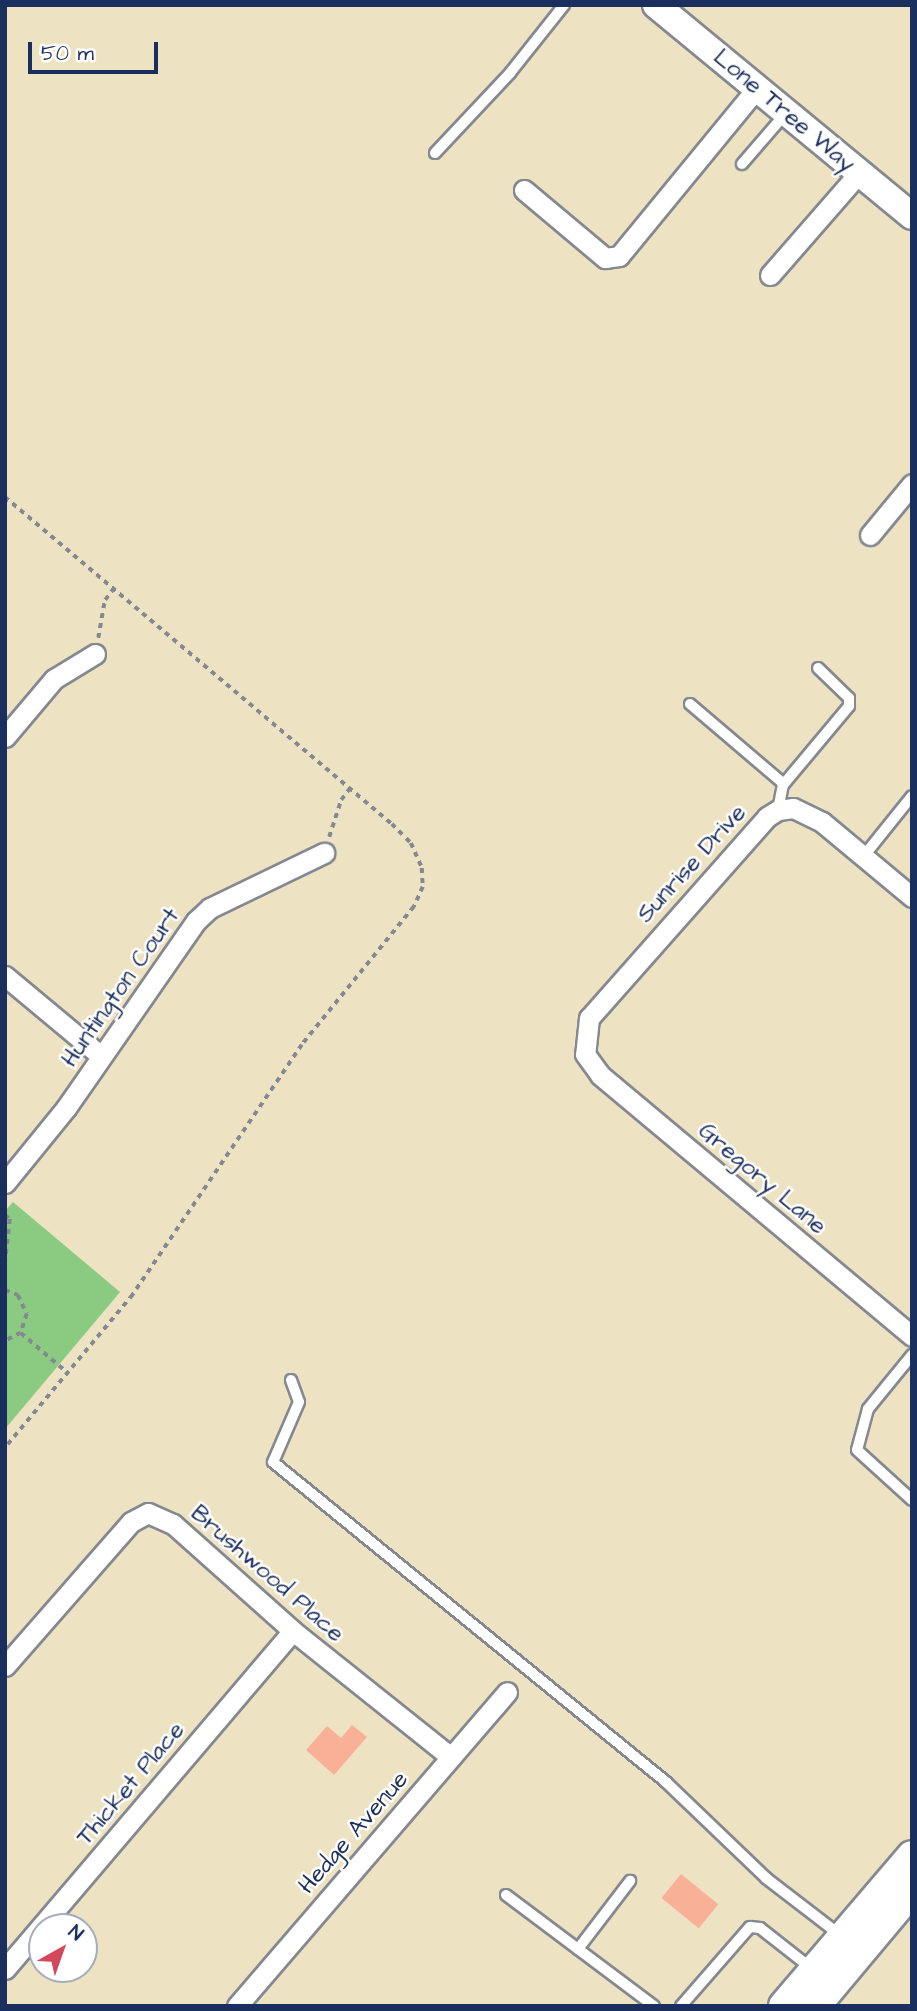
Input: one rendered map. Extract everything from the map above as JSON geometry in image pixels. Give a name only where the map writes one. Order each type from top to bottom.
[{"type":"main road","name":"Lone Tree Way","points":[[656,5],[912,216]]},
{"type":"main road","points":[[784,2006],[912,1856]]},
{"type":"main road","points":[[815,2006],[912,1890]]},
{"type":"street","points":[[524,190],[605,258],[619,256],[757,88]]},
{"type":"street","points":[[770,275],[859,173]]},
{"type":"street","points":[[870,535],[912,484]]},
{"type":"street","points":[[5,737],[54,679],[96,654]]},
{"type":"street","name":"Sunrise Drive","points":[[585,1055],[589,1018],[767,817],[778,810],[793,808],[822,822],[912,897]]},
{"type":"street","name":"Huntington Court","points":[[5,1183],[48,1132],[183,938],[210,908],[324,853]]},
{"type":"street","points":[[5,976],[102,1056]]},
{"type":"street","name":"Gregory Lane","points":[[585,1055],[600,1075],[912,1336]]},
{"type":"street","name":"Brushwood Place","points":[[5,1666],[131,1522],[148,1513],[173,1524],[293,1631],[451,1757]]},
{"type":"street","name":"Thicket Place","points":[[5,1969],[293,1631]]},
{"type":"street","name":"Hedge Avenue","points":[[237,2006],[507,1692]]},
{"type":"lane","points":[[435,153],[510,73],[564,5]]},
{"type":"lane","points":[[742,164],[787,113]]},
{"type":"lane","points":[[778,810],[783,784],[849,706],[849,698],[818,668]]},
{"type":"lane","points":[[690,704],[783,784]]},
{"type":"lane","points":[[863,857],[912,796]]},
{"type":"lane","points":[[912,1355],[868,1409],[857,1450],[912,1500]]},
{"type":"lane","points":[[291,1380],[299,1402],[273,1462],[666,1782],[766,1878],[843,1937]]},
{"type":"lane","points":[[578,1949],[630,1881]]},
{"type":"lane","points":[[506,1895],[654,2006]]},
{"type":"lane","points":[[681,2006],[750,1927],[760,1927],[814,1971]]},
{"type":"path","points":[[5,497],[350,788],[411,843],[422,868],[423,887],[414,907],[302,1045],[133,1295],[5,1448]]},
{"type":"path","points":[[96,654],[104,600],[114,588]]},
{"type":"path","points":[[324,853],[341,800],[350,788]]},
{"type":"path","points":[[5,1215],[10,1219],[5,1264]]},
{"type":"path","points":[[5,1290],[25,1303],[27,1314],[21,1333],[5,1341]]},
{"type":"path","points":[[21,1333],[69,1374]]},
{"type":"green space","points":[[13,1202],[120,1292],[5,1429],[5,1211]]},
{"type":"building","points":[[352,1725],[367,1737],[334,1775],[306,1750],[327,1726],[341,1738]]},
{"type":"building","points":[[681,1874],[718,1904],[699,1928],[661,1898]]}]
